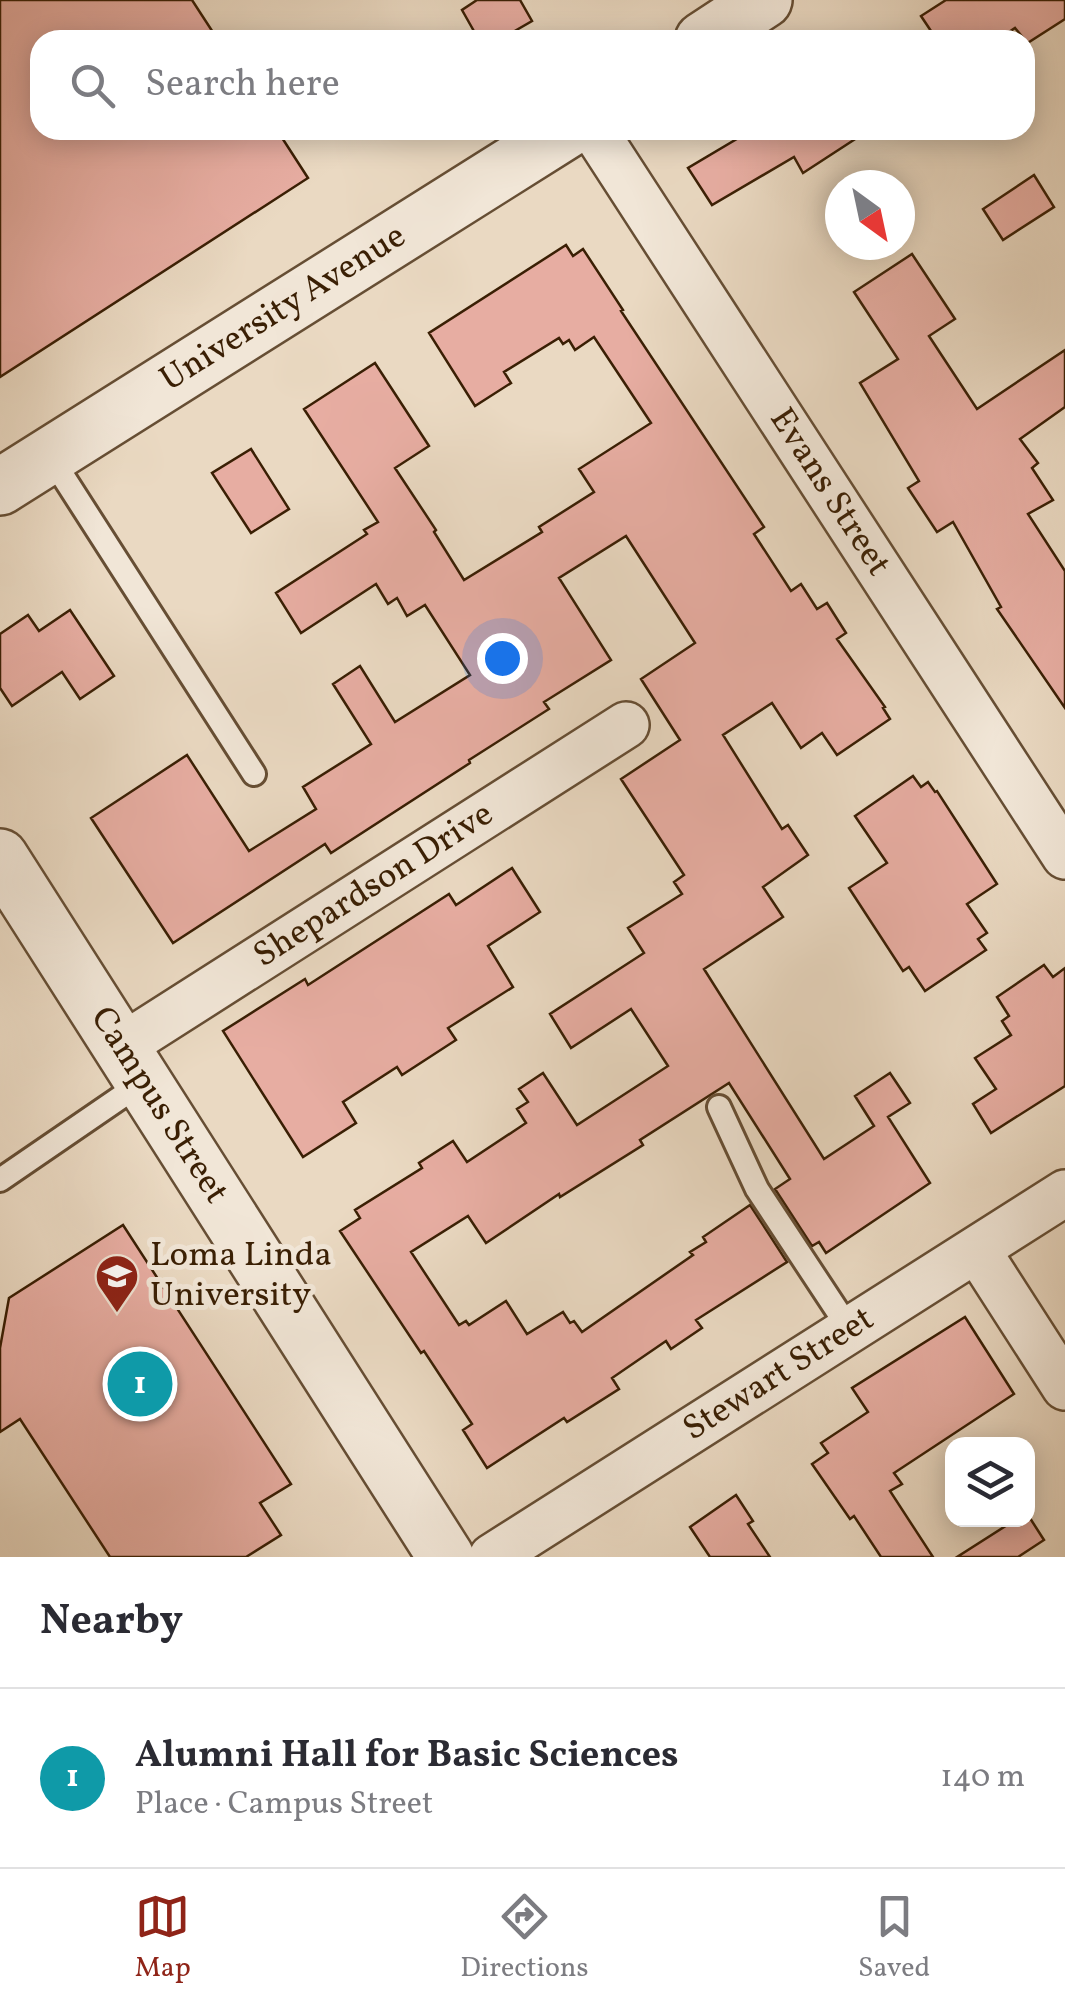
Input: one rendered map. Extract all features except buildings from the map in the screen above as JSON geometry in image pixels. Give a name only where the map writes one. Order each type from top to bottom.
[{"type":"street","points":[[718,30],[764,0]]},
{"type":"street","name":"University Avenue","points":[[0,487],[550,140]]},
{"type":"street","name":"Evans Street","points":[[600,140],[1065,856]]},
{"type":"street","name":"Shepardson Drive","points":[[132,1065],[626,726]]},
{"type":"street","name":"Campus Street","points":[[2,864],[446,1557]]},
{"type":"street","name":"Stewart Street","points":[[492,1557],[1065,1193]]},
{"type":"street","points":[[977,1250],[1065,1387]]},
{"type":"lane","points":[[50,456],[254,774]]},
{"type":"lane","points":[[0,1180],[132,1065]]},
{"type":"lane","points":[[719,1107],[757,1188],[850,1330]]},
{"type":"place","name":"Loma Linda University","points":[[117,1314]]},
{"type":"place","name":"Alumni Hall for Basic Sciences","points":[[140,1384]]}]
